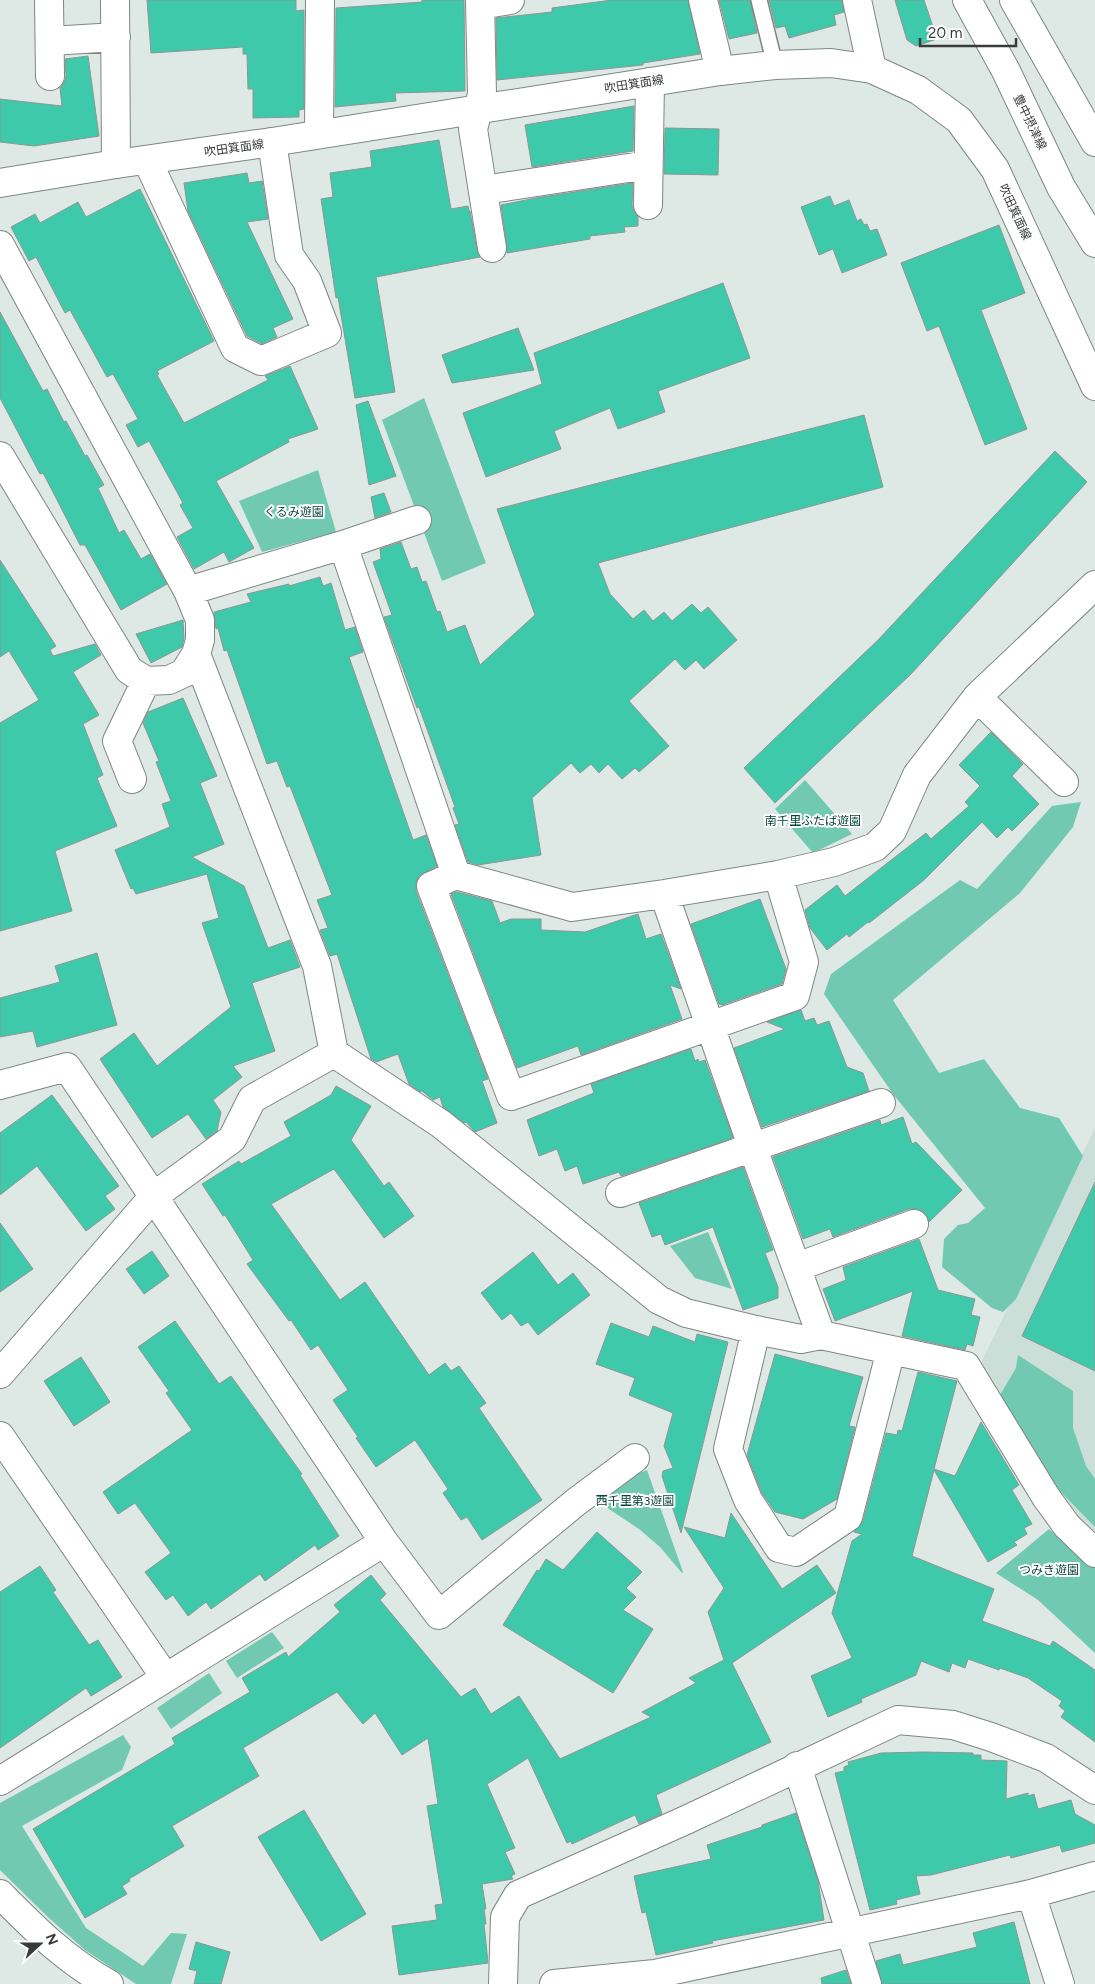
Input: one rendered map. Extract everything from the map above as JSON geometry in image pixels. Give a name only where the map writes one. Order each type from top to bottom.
[{"type":"street","points":[[49,0],[50,76]]},
{"type":"street","points":[[115,0],[116,164]]},
{"type":"street","points":[[319,134],[320,0]]},
{"type":"street","points":[[492,248],[473,129],[482,94],[480,2],[510,0]]},
{"type":"street","points":[[703,0],[720,71]]},
{"type":"street","points":[[857,0],[872,69]]},
{"type":"street","name":"豊中摂津線","points":[[967,0],[1006,71],[1062,187],[1095,242]]},
{"type":"street","points":[[1014,0],[1095,142]]},
{"type":"street","points":[[50,41],[116,37]]},
{"type":"street","name":"吹田箕面線","points":[[0,183],[720,71],[775,65],[831,63],[872,69],[918,90],[959,120],[995,169],[1095,386]]},
{"type":"street","points":[[648,205],[650,82]]},
{"type":"street","points":[[147,160],[235,348],[261,361],[327,333],[306,281],[289,255],[272,142]]},
{"type":"street","points":[[484,190],[648,165]]},
{"type":"street","points":[[0,245],[188,591],[200,620],[200,640],[196,654],[184,673],[169,680],[146,681],[129,670],[0,456]]},
{"type":"street","points":[[188,591],[343,545],[417,520]]},
{"type":"street","points":[[343,545],[456,875]]},
{"type":"street","points":[[778,875],[804,962],[795,996],[511,1096],[431,886],[456,875],[572,907],[778,875],[834,862],[875,847],[892,831],[918,775],[977,697],[1095,585]]},
{"type":"street","points":[[196,654],[317,966],[334,1053],[441,1124],[659,1300],[686,1313],[801,1340],[821,1335],[966,1366],[1046,1497],[1067,1526],[1095,1553]]},
{"type":"street","points":[[132,779],[117,741],[146,681]]},
{"type":"street","points":[[977,697],[1064,782]]},
{"type":"street","points":[[664,894],[712,1026],[752,1146],[821,1335]]},
{"type":"street","points":[[0,1374],[154,1196],[232,1139],[252,1099],[334,1053]]},
{"type":"street","points":[[0,1085],[67,1067],[384,1542],[439,1615],[576,1502],[635,1458]]},
{"type":"street","points":[[620,1192],[881,1103]]},
{"type":"street","points":[[797,1267],[914,1224]]},
{"type":"street","points":[[756,1330],[728,1449],[748,1500],[780,1548],[796,1552],[848,1517],[891,1350]]},
{"type":"street","points":[[0,1436],[165,1677]]},
{"type":"street","points":[[0,1781],[384,1542]]},
{"type":"street","points":[[504,1984],[505,1917],[518,1895],[686,1820],[898,1720],[954,1725],[991,1737],[1046,1758],[1095,1790]]},
{"type":"street","points":[[797,1766],[866,1984]]},
{"type":"street","points":[[554,1984],[656,1979],[850,1933],[1031,1894],[1095,1876]]},
{"type":"street","points":[[0,1894],[40,1934],[82,1969],[109,1984]]},
{"type":"street","points":[[1031,1894],[1060,1984]]},
{"type":"lane","points":[[760,0],[775,65]]},
{"type":"shaded area","points":[[1095,1128],[1095,1539],[1056,1496],[981,1363]]},
{"type":"green space","points":[[424,398],[486,563],[442,581],[382,420]]},
{"type":"green space","name":"くるみ遊園","points":[[318,470],[336,532],[262,552],[239,501]]},
{"type":"green space","name":"南千里ふたば遊園","points":[[805,780],[852,834],[813,853],[775,809]]},
{"type":"green space","points":[[1081,802],[1073,827],[1020,893],[893,1000],[939,1073],[984,1059],[1020,1108],[1059,1118],[1083,1156],[1016,1299],[1003,1312],[992,1308],[942,1267],[944,1239],[958,1225],[968,1223],[985,1208],[893,1094],[824,994],[831,974],[960,880],[977,889],[1052,806]]},
{"type":"green space","points":[[708,1232],[732,1289],[695,1278],[670,1246]]},
{"type":"green space","points":[[1018,1355],[1073,1391],[1073,1428],[1086,1466],[1095,1479],[1095,1527],[1057,1488],[1000,1395],[1016,1368]]},
{"type":"green space","name":"西千里第3遊園","points":[[647,1470],[682,1573],[660,1547],[639,1529],[597,1501],[634,1475]]},
{"type":"green space","name":"つみき遊園","points":[[1049,1529],[1095,1567],[1095,1653],[1038,1600],[996,1573]]},
{"type":"green space","points":[[272,1632],[284,1648],[237,1678],[226,1661]]},
{"type":"green space","points":[[209,1673],[222,1693],[171,1729],[157,1708]]},
{"type":"green space","points":[[123,1735],[131,1747],[122,1770],[22,1826],[86,1928],[143,1966],[171,1933],[187,1934],[171,1984],[136,1984],[85,1950],[0,1870],[0,1803]]},
{"type":"building","points":[[147,0],[296,0],[296,11],[304,10],[304,109],[299,110],[299,117],[253,118],[253,89],[248,89],[247,54],[243,54],[243,47],[151,53]]},
{"type":"building","points":[[422,0],[464,0],[465,91],[395,93],[396,101],[335,107],[336,8],[422,2]]},
{"type":"building","points":[[612,0],[688,0],[700,54],[643,63],[643,65],[497,80],[496,18],[552,12],[552,8]]},
{"type":"building","points":[[719,0],[750,0],[757,33],[729,39]]},
{"type":"building","points":[[769,0],[842,0],[844,12],[834,15],[836,25],[789,38],[785,26],[776,28]]},
{"type":"building","points":[[895,0],[924,0],[937,39],[916,46],[907,40]]},
{"type":"building","points":[[88,56],[99,136],[34,146],[0,142],[0,99],[62,106],[60,88],[66,76],[65,59]]},
{"type":"building","points":[[634,106],[633,151],[532,167],[525,125]]},
{"type":"building","points":[[665,128],[719,129],[718,175],[664,174]]},
{"type":"building","points":[[439,140],[451,209],[468,206],[480,257],[376,277],[395,392],[355,398],[338,297],[336,298],[321,199],[333,197],[330,173],[372,167],[370,151]]},
{"type":"building","points":[[247,173],[249,183],[262,181],[268,219],[247,222],[293,319],[273,328],[277,337],[262,344],[247,336],[188,211],[184,183]]},
{"type":"building","points":[[633,183],[632,205],[634,212],[638,216],[638,226],[624,227],[625,232],[590,236],[590,239],[507,253],[501,205]]},
{"type":"building","points":[[140,189],[214,341],[157,371],[159,374],[157,375],[184,423],[268,380],[265,376],[290,366],[318,429],[288,439],[289,442],[216,481],[254,548],[229,562],[224,552],[194,569],[177,537],[193,528],[180,505],[183,503],[149,441],[138,447],[126,425],[138,419],[113,374],[107,377],[70,310],[65,313],[36,257],[29,261],[11,227],[35,214],[40,223],[78,202],[86,217]]},
{"type":"building","points":[[830,196],[834,206],[849,200],[857,221],[861,219],[864,225],[867,224],[870,231],[877,229],[887,255],[842,273],[833,249],[819,255],[801,207]]},
{"type":"building","points":[[999,225],[1025,293],[981,310],[1027,429],[985,445],[939,326],[927,331],[901,263]]},
{"type":"building","points":[[723,283],[750,358],[658,391],[665,412],[618,429],[610,408],[554,431],[561,449],[486,477],[463,413],[542,384],[534,353]]},
{"type":"building","points":[[0,312],[43,391],[47,389],[64,422],[66,421],[85,456],[87,455],[104,485],[98,488],[119,533],[124,530],[141,559],[150,554],[167,584],[121,610],[85,545],[80,545],[43,473],[40,474],[0,398]]},
{"type":"building","points":[[518,328],[534,370],[452,383],[442,355]]},
{"type":"building","points":[[368,401],[396,476],[369,485],[356,405]]},
{"type":"building","points":[[864,415],[883,487],[598,563],[610,594],[633,619],[644,610],[653,621],[664,612],[672,621],[692,604],[701,613],[708,607],[737,640],[704,669],[696,660],[685,670],[675,659],[629,701],[669,746],[639,772],[635,768],[622,779],[608,764],[599,773],[591,764],[580,773],[571,763],[532,798],[541,855],[478,865],[468,862],[455,825],[459,824],[453,808],[455,807],[384,617],[392,615],[373,562],[381,559],[380,549],[401,542],[411,569],[417,567],[422,582],[426,581],[437,612],[440,611],[447,632],[465,625],[480,665],[535,615],[497,509]]},
{"type":"building","points":[[1055,451],[1087,482],[911,674],[775,803],[744,768],[878,640]]},
{"type":"building","points":[[384,493],[391,512],[375,518],[371,497]]},
{"type":"building","points":[[0,560],[56,646],[50,650],[53,656],[95,644],[101,655],[73,672],[99,715],[83,724],[103,775],[97,778],[117,826],[55,851],[72,911],[0,931],[0,723],[39,700],[9,651],[0,657]]},
{"type":"building","points":[[320,577],[323,586],[331,583],[345,630],[355,627],[363,652],[349,657],[413,840],[426,835],[437,866],[419,876],[416,883],[416,891],[488,1079],[482,1081],[497,1123],[475,1132],[466,1122],[464,1123],[443,1107],[440,1097],[433,1100],[409,1084],[398,1054],[376,1062],[371,1059],[337,954],[330,956],[320,930],[328,928],[317,900],[332,895],[290,786],[287,787],[277,761],[267,764],[227,650],[224,651],[218,628],[216,629],[214,612],[251,602],[247,594],[289,584],[289,586]]},
{"type":"building","points":[[183,620],[184,638],[182,647],[151,663],[136,634]]},
{"type":"building","points":[[183,698],[217,776],[200,783],[224,844],[192,857],[244,886],[268,948],[290,940],[300,967],[252,983],[275,1051],[233,1066],[242,1077],[213,1100],[221,1112],[217,1131],[206,1139],[188,1114],[152,1138],[100,1059],[134,1033],[157,1066],[231,1007],[202,923],[219,918],[207,874],[136,894],[133,888],[131,889],[115,850],[170,827],[162,804],[171,801],[156,762],[159,761],[143,723],[148,712]]},
{"type":"building","points":[[991,732],[1023,764],[1012,776],[1039,804],[1012,831],[1008,827],[997,838],[982,822],[924,880],[869,923],[849,937],[847,934],[827,950],[810,928],[805,910],[837,885],[845,896],[926,833],[931,839],[969,806],[965,802],[980,786],[959,765]]},
{"type":"building","points":[[457,892],[492,901],[500,923],[511,919],[541,919],[541,930],[585,932],[638,914],[646,939],[661,934],[681,989],[670,985],[682,1019],[581,1055],[578,1046],[517,1068],[451,894]]},
{"type":"building","points":[[760,899],[786,969],[782,984],[722,1005],[719,1004],[691,924]]},
{"type":"building","points":[[97,953],[117,1025],[37,1047],[33,1031],[0,1037],[0,998],[60,982],[55,966]]},
{"type":"building","points":[[801,1010],[805,1021],[814,1018],[817,1025],[829,1021],[847,1067],[863,1073],[869,1091],[762,1127],[734,1048],[785,1029],[767,1022]]},
{"type":"building","points":[[691,1049],[695,1061],[698,1059],[699,1062],[705,1060],[733,1138],[621,1176],[619,1172],[583,1184],[577,1166],[565,1171],[557,1149],[539,1156],[527,1120],[594,1093],[591,1084]]},
{"type":"building","points":[[336,1086],[371,1106],[351,1140],[384,1186],[389,1182],[414,1216],[384,1238],[334,1169],[271,1204],[340,1300],[365,1282],[429,1375],[445,1363],[451,1371],[459,1366],[486,1403],[479,1408],[542,1500],[482,1540],[467,1517],[461,1520],[443,1493],[448,1489],[415,1440],[376,1467],[333,1400],[348,1390],[318,1345],[311,1350],[291,1320],[289,1321],[247,1264],[253,1260],[225,1215],[223,1216],[202,1184],[239,1161],[241,1164],[291,1136],[284,1122],[331,1095]]},
{"type":"building","points":[[52,1095],[119,1186],[105,1196],[115,1209],[86,1231],[37,1166],[0,1195],[0,1133]]},
{"type":"building","points":[[903,1117],[912,1144],[916,1142],[962,1190],[929,1222],[924,1212],[917,1209],[909,1209],[833,1237],[830,1229],[803,1239],[773,1157],[880,1120],[881,1125]]},
{"type":"building","points":[[743,1167],[773,1250],[765,1253],[778,1287],[778,1298],[743,1310],[713,1227],[665,1245],[661,1234],[652,1237],[639,1203]]},
{"type":"building","points":[[1095,1182],[1095,1371],[1022,1336]]},
{"type":"building","points":[[0,1223],[33,1269],[0,1292]]},
{"type":"building","points":[[919,1239],[938,1290],[975,1299],[971,1315],[980,1317],[973,1346],[967,1344],[965,1350],[902,1336],[913,1291],[835,1321],[823,1289],[846,1280],[843,1267]]},
{"type":"building","points":[[152,1251],[169,1276],[144,1294],[126,1269]]},
{"type":"building","points":[[533,1252],[558,1285],[573,1273],[590,1295],[538,1335],[528,1322],[521,1326],[511,1313],[502,1320],[481,1293]]},
{"type":"building","points":[[175,1321],[219,1384],[231,1376],[302,1474],[300,1475],[339,1536],[318,1550],[315,1545],[265,1581],[260,1574],[211,1609],[206,1602],[188,1616],[173,1595],[166,1600],[145,1572],[171,1553],[135,1503],[118,1514],[103,1492],[192,1430],[166,1393],[169,1391],[138,1347]]},
{"type":"building","points":[[611,1323],[649,1337],[653,1326],[695,1342],[697,1334],[728,1342],[681,1533],[662,1476],[663,1471],[673,1468],[664,1446],[673,1413],[629,1395],[635,1378],[596,1364]]},
{"type":"building","points":[[775,1354],[863,1377],[849,1426],[855,1427],[837,1499],[803,1519],[775,1512],[762,1493],[747,1455]]},
{"type":"building","points":[[81,1357],[110,1402],[74,1426],[44,1381]]},
{"type":"building","points":[[918,1372],[957,1381],[934,1469],[955,1476],[981,1422],[1019,1485],[1012,1490],[1032,1524],[1024,1528],[1027,1534],[1014,1542],[1017,1545],[988,1562],[934,1470],[912,1556],[994,1589],[982,1621],[1050,1646],[1053,1641],[1095,1670],[1095,1742],[1061,1717],[1065,1711],[1059,1706],[1062,1701],[1028,1678],[968,1659],[965,1668],[952,1663],[949,1672],[921,1661],[916,1675],[861,1699],[862,1702],[828,1717],[811,1676],[852,1658],[832,1613],[852,1541],[862,1534],[854,1532],[863,1521],[886,1433],[897,1435],[898,1430],[902,1431]]},
{"type":"building","points":[[731,1513],[782,1589],[817,1565],[836,1593],[732,1663],[771,1742],[656,1795],[662,1814],[639,1824],[635,1815],[572,1844],[571,1841],[567,1843],[528,1758],[487,1784],[515,1848],[505,1852],[515,1874],[511,1876],[513,1879],[482,1884],[486,1909],[484,1909],[486,1924],[484,1924],[488,1963],[399,1975],[392,1926],[437,1920],[435,1905],[443,1904],[427,1806],[438,1804],[428,1738],[402,1755],[375,1713],[363,1724],[337,1692],[243,1748],[259,1776],[172,1826],[184,1846],[129,1879],[130,1881],[122,1886],[127,1894],[85,1918],[33,1829],[175,1744],[172,1738],[250,1692],[242,1678],[286,1652],[288,1657],[340,1612],[334,1605],[371,1575],[386,1594],[380,1600],[461,1697],[475,1688],[491,1714],[519,1696],[560,1759],[651,1717],[642,1712],[696,1683],[689,1678],[724,1660],[708,1612],[724,1588],[684,1527],[725,1538]]},
{"type":"building","points":[[597,1532],[642,1572],[626,1588],[636,1597],[623,1610],[653,1629],[613,1693],[503,1625],[537,1570],[539,1571],[546,1559],[563,1570]]},
{"type":"building","points":[[40,1566],[56,1590],[53,1592],[89,1645],[98,1640],[122,1677],[91,1696],[86,1688],[0,1748],[0,1592]]},
{"type":"building","points":[[881,1753],[973,1753],[973,1755],[981,1755],[981,1760],[1007,1761],[1006,1799],[1028,1793],[1028,1796],[1034,1794],[1038,1809],[1071,1800],[1075,1814],[1095,1825],[1095,1843],[1062,1852],[1060,1845],[1011,1858],[1010,1855],[931,1875],[916,1876],[920,1894],[896,1900],[897,1904],[870,1910],[835,1773],[844,1771],[844,1767],[849,1765],[848,1762]]},
{"type":"building","points":[[304,1810],[366,1914],[321,1941],[258,1837]]},
{"type":"building","points":[[796,1813],[818,1881],[824,1920],[712,1941],[713,1943],[656,1955],[646,1912],[642,1913],[634,1876],[711,1859],[707,1845],[762,1827],[762,1825]]},
{"type":"building","points":[[1014,1922],[1030,1984],[882,1984],[876,1961],[900,1954],[903,1965],[977,1947],[973,1933]]},
{"type":"building","points":[[196,1942],[230,1952],[221,1984],[194,1984],[197,1971],[189,1969]]},
{"type":"building","points":[[846,1970],[851,1984],[822,1984],[821,1978]]}]
